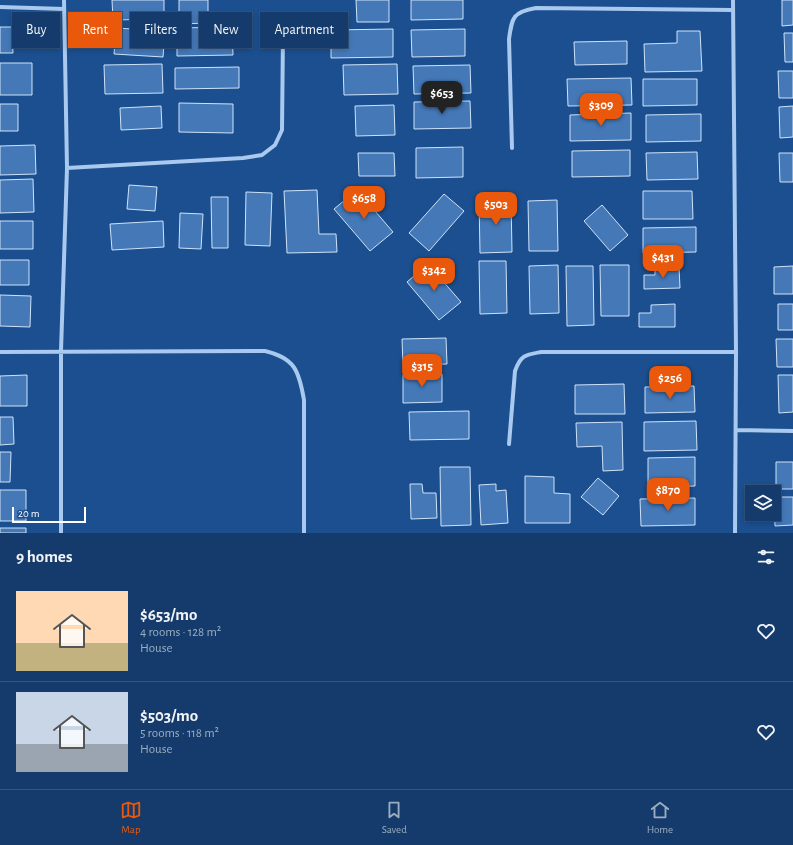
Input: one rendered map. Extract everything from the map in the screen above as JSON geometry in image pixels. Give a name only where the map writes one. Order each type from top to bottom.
[{"type":"street","points":[[61,533],[61,351],[67,168],[64,0]]},
{"type":"street","points":[[733,0],[736,352],[735,533]]},
{"type":"street","points":[[0,7],[64,8]]},
{"type":"street","points":[[512,148],[510,39],[511,28],[515,16],[523,10],[536,8],[733,10]]},
{"type":"street","points":[[67,168],[243,158],[262,155],[275,145],[282,130],[283,48]]},
{"type":"street","points":[[0,352],[265,351],[286,359],[297,370],[304,400],[304,533]]},
{"type":"street","points":[[509,444],[515,371],[519,360],[529,354],[541,352],[736,352]]},
{"type":"street","points":[[736,430],[793,431]]},
{"type":"building","points":[[112,0],[164,0],[164,12],[130,12],[130,20],[122,20],[122,12],[113,12]]},
{"type":"building","points":[[179,0],[208,0],[208,12],[199,12],[199,23],[191,24],[191,12],[179,12]]},
{"type":"building","points":[[356,0],[389,0],[389,22],[357,22]]},
{"type":"building","points":[[411,0],[463,0],[463,19],[411,20]]},
{"type":"building","points":[[782,0],[793,0],[793,25],[782,26]]},
{"type":"building","points":[[0,27],[12,27],[13,53],[0,53]]},
{"type":"building","points":[[122,28],[130,29],[130,48],[164,48],[163,57],[114,54],[114,48],[122,48]]},
{"type":"building","points":[[191,28],[199,28],[199,48],[233,48],[233,55],[177,56],[177,48],[191,48]]},
{"type":"building","points":[[393,29],[393,57],[331,58],[331,48],[348,48],[348,30]]},
{"type":"building","points":[[465,29],[465,56],[412,57],[411,30]]},
{"type":"building","points":[[677,31],[700,31],[702,71],[645,72],[644,44],[677,43]]},
{"type":"building","points":[[784,33],[793,33],[793,62],[785,62]]},
{"type":"building","points":[[627,41],[627,64],[575,65],[574,42]]},
{"type":"building","points":[[0,63],[32,63],[32,95],[0,95]]},
{"type":"building","points":[[162,64],[163,93],[105,94],[104,65]]},
{"type":"building","points":[[397,64],[398,94],[344,95],[343,65]]},
{"type":"building","points":[[470,65],[471,93],[414,94],[413,66]]},
{"type":"building","points":[[239,67],[239,88],[175,89],[175,68]]},
{"type":"building","points":[[778,71],[793,71],[793,98],[779,98]]},
{"type":"building","points":[[631,78],[632,105],[568,106],[567,79]]},
{"type":"building","points":[[643,79],[697,79],[697,105],[643,106]]},
{"type":"building","points":[[470,101],[471,128],[414,129],[414,102]]},
{"type":"building","points":[[179,103],[233,104],[233,133],[179,132]]},
{"type":"building","points":[[0,104],[18,104],[18,131],[0,131]]},
{"type":"building","points":[[394,105],[395,135],[356,136],[355,106]]},
{"type":"building","points":[[161,106],[162,128],[121,130],[120,108]]},
{"type":"building","points":[[793,106],[793,137],[780,138],[779,107]]},
{"type":"building","points":[[631,113],[631,140],[570,141],[570,115]]},
{"type":"building","points":[[701,114],[701,141],[646,142],[646,115]]},
{"type":"building","points":[[35,145],[36,174],[0,175],[0,146]]},
{"type":"building","points":[[463,147],[463,177],[416,178],[416,148]]},
{"type":"building","points":[[630,150],[630,176],[572,177],[572,151]]},
{"type":"building","points":[[697,152],[698,179],[647,180],[646,153]]},
{"type":"building","points":[[358,153],[394,153],[395,176],[359,176]]},
{"type":"building","points":[[779,153],[793,153],[793,182],[780,182]]},
{"type":"building","points":[[33,179],[34,212],[0,213],[0,180]]},
{"type":"building","points":[[129,185],[157,187],[155,211],[127,209]]},
{"type":"building","points":[[317,190],[319,234],[336,234],[337,252],[287,253],[284,191]]},
{"type":"building","points":[[357,190],[393,232],[370,251],[334,209]]},
{"type":"building","points":[[643,191],[692,191],[693,219],[643,219]]},
{"type":"building","points":[[246,192],[272,193],[270,246],[245,245]]},
{"type":"building","points":[[444,194],[464,211],[429,251],[409,233]]},
{"type":"building","points":[[211,197],[228,197],[228,248],[212,248]]},
{"type":"building","points":[[511,199],[512,252],[480,253],[479,200]]},
{"type":"building","points":[[557,200],[558,251],[529,251],[528,201]]},
{"type":"building","points":[[602,205],[628,235],[610,251],[584,221]]},
{"type":"building","points":[[180,213],[203,214],[201,249],[179,248]]},
{"type":"building","points":[[0,221],[33,221],[33,249],[0,249]]},
{"type":"building","points":[[163,221],[164,247],[112,250],[110,224]]},
{"type":"building","points":[[696,227],[696,252],[643,253],[643,228]]},
{"type":"building","points":[[0,260],[29,260],[29,285],[0,285]]},
{"type":"building","points":[[479,261],[506,261],[507,313],[480,314]]},
{"type":"building","points":[[428,264],[461,302],[439,320],[407,282]]},
{"type":"building","points":[[558,265],[559,313],[530,314],[529,266]]},
{"type":"building","points":[[600,265],[629,265],[629,316],[601,316]]},
{"type":"building","points":[[566,266],[593,266],[594,325],[567,326]]},
{"type":"building","points":[[793,266],[793,294],[774,294],[774,267]]},
{"type":"building","points":[[655,267],[679,267],[680,288],[644,289],[644,275],[655,275]]},
{"type":"building","points":[[0,295],[31,296],[30,327],[0,326]]},
{"type":"building","points":[[675,304],[675,327],[639,327],[639,313],[651,313],[651,305]]},
{"type":"building","points":[[778,304],[793,304],[793,330],[778,330]]},
{"type":"building","points":[[446,338],[447,364],[403,365],[402,339]]},
{"type":"building","points":[[776,339],[793,339],[793,367],[777,367]]},
{"type":"building","points":[[442,374],[442,402],[403,403],[403,375]]},
{"type":"building","points":[[27,375],[27,406],[0,406],[0,376]]},
{"type":"building","points":[[778,375],[793,375],[793,412],[779,413]]},
{"type":"building","points":[[624,384],[625,414],[575,414],[575,385]]},
{"type":"building","points":[[694,386],[695,412],[645,413],[645,387]]},
{"type":"building","points":[[469,411],[469,439],[410,440],[409,412]]},
{"type":"building","points":[[0,417],[13,417],[14,444],[0,445]]},
{"type":"building","points":[[696,421],[697,450],[644,451],[644,422]]},
{"type":"building","points":[[622,422],[623,470],[603,471],[602,446],[577,447],[576,423]]},
{"type":"building","points":[[0,452],[11,452],[10,482],[0,482]]},
{"type":"building","points":[[695,457],[695,486],[648,487],[648,458]]},
{"type":"building","points":[[776,462],[793,462],[793,489],[781,489],[781,485],[776,485]]},
{"type":"building","points":[[440,467],[470,467],[471,525],[441,526]]},
{"type":"building","points":[[525,476],[554,477],[554,493],[570,494],[570,523],[525,523]]},
{"type":"building","points":[[598,478],[619,496],[603,515],[581,497]]},
{"type":"building","points":[[410,484],[422,484],[423,493],[436,493],[437,518],[411,519]]},
{"type":"building","points":[[496,484],[496,491],[506,490],[508,523],[481,525],[479,485]]},
{"type":"building","points":[[0,490],[26,490],[26,521],[0,521]]},
{"type":"building","points":[[781,497],[793,497],[793,525],[775,526],[775,521],[781,521]]},
{"type":"building","points":[[695,498],[695,525],[641,526],[640,499]]},
{"type":"building","points":[[0,528],[26,528],[26,533],[0,533]]}]
